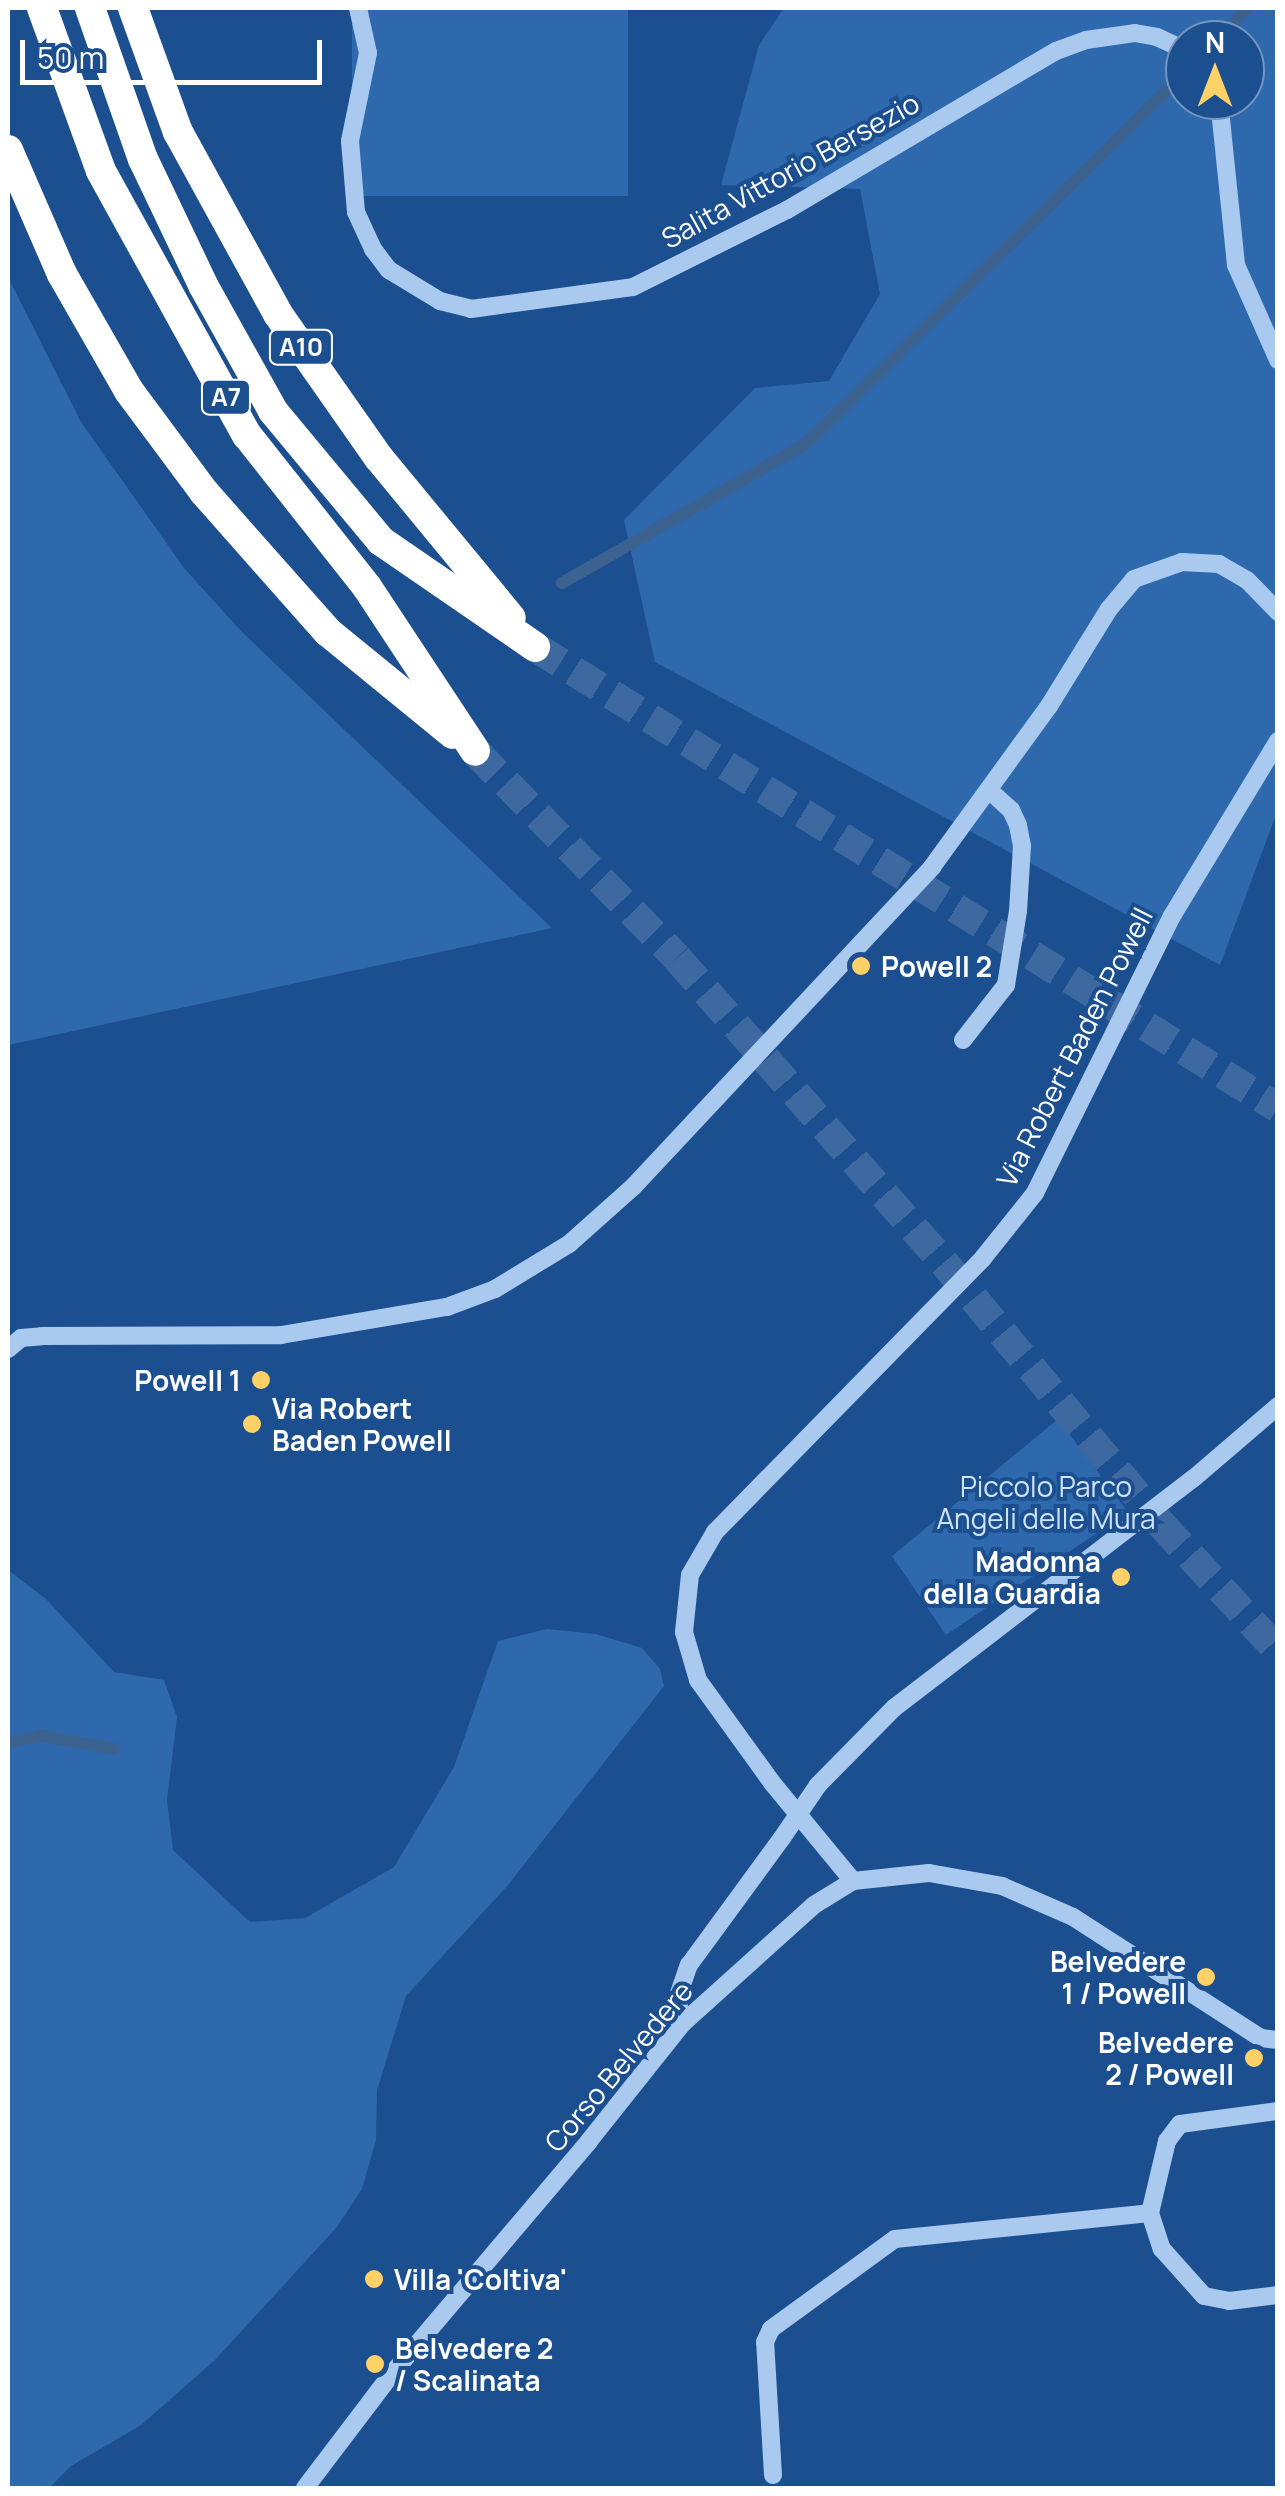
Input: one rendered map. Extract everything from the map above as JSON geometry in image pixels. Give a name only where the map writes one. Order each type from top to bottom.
[{"type":"highway","name":"A7","points":[[8,150],[62,274],[128,391],[204,492],[328,632],[474,752],[367,587],[247,435],[101,171],[42,8]]},
{"type":"highway","name":"A7","points":[[90,8],[150,174],[202,285],[273,411],[381,541],[534,648]]},
{"type":"highway","name":"A10","points":[[133,8],[178,132],[278,314],[379,458],[534,648]]},
{"type":"street","name":"Salita Vittorio Bersezio","points":[[358,8],[368,53],[350,141],[356,212],[373,249],[390,270],[440,301],[471,310],[633,287],[787,210],[1071,46],[1108,34],[1135,33],[1165,40]]},
{"type":"street","points":[[1221,120],[1236,264],[1278,360]]},
{"type":"street","points":[[8,1349],[21,1338],[42,1336],[281,1335],[447,1307],[495,1289],[569,1244],[633,1187],[919,881],[989,790],[1109,608],[1134,579],[1182,562],[1218,564],[1247,580],[1278,612]]},
{"type":"street","name":"Via Robert Baden Powell","points":[[853,1881],[772,1784],[698,1680],[684,1632],[690,1575],[715,1532],[982,1258],[1035,1193],[1172,916],[1278,741]]},
{"type":"street","points":[[963,1040],[1006,985],[1019,898],[1022,846],[1018,825],[1011,810],[989,790]]},
{"type":"street","points":[[683,2023],[677,2000],[689,1965],[818,1786],[894,1708],[1194,1478],[1278,1406]]},
{"type":"street","name":"Corso Belvedere","points":[[306,2488],[390,2376],[590,2141],[683,2023],[814,1905],[853,1881],[929,1873],[1002,1886],[1073,1917],[1261,2038],[1278,2040]]},
{"type":"street","points":[[1278,2111],[1180,2124],[1167,2141],[1150,2213],[1162,2249],[1204,2296],[1228,2301],[1278,2295]]},
{"type":"street","points":[[772,2475],[765,2342],[771,2329],[895,2240],[1150,2213]]},
{"type":"green space","points":[[352,8],[628,8],[628,196],[352,196]]},
{"type":"green space","points":[[784,8],[1277,8],[1277,812],[1220,965],[655,662],[624,520],[755,388],[829,381],[880,294],[860,189],[721,185],[759,45]]},
{"type":"green space","points":[[8,277],[81,422],[184,568],[241,631],[552,928],[8,1045]]},
{"type":"green space","name":"Piccolo Parco Angeli delle Mura","points":[[1058,1419],[1128,1512],[946,1635],[892,1556]]},
{"type":"green space","points":[[8,1570],[46,1599],[114,1672],[164,1680],[177,1717],[167,1800],[173,1850],[250,1922],[305,1918],[394,1867],[454,1767],[498,1641],[547,1629],[596,1634],[642,1648],[660,1669],[664,1686],[508,1885],[406,1996],[377,2090],[376,2140],[362,2189],[337,2227],[215,2360],[141,2425],[71,2466],[49,2488],[8,2488]]},
{"type":"waterway","points":[[1237,20],[1248,8]]},
{"type":"waterway","points":[[562,583],[807,443],[1165,93]]},
{"type":"waterway","points":[[8,1743],[42,1736],[114,1749]]},
{"type":"tunnel","points":[[535,647],[1278,1108]]},
{"type":"tunnel","points":[[475,751],[677,958],[945,1264],[1160,1523],[1278,1651]]},
{"type":"place","name":"Powell 2","points":[[861,966]]},
{"type":"place","name":"Powell 1","points":[[261,1380]]},
{"type":"place","name":"Via Robert Baden Powell","points":[[252,1424]]},
{"type":"place","name":"Madonna della Guardia","points":[[1121,1577]]},
{"type":"place","name":"Belvedere 1 / Powell","points":[[1206,1977]]},
{"type":"place","name":"Belvedere 2 / Powell","points":[[1254,2058]]},
{"type":"place","name":"Villa 'Coltiva'","points":[[374,2279]]},
{"type":"place","name":"Belvedere 2 / Scalinata","points":[[375,2364]]}]
